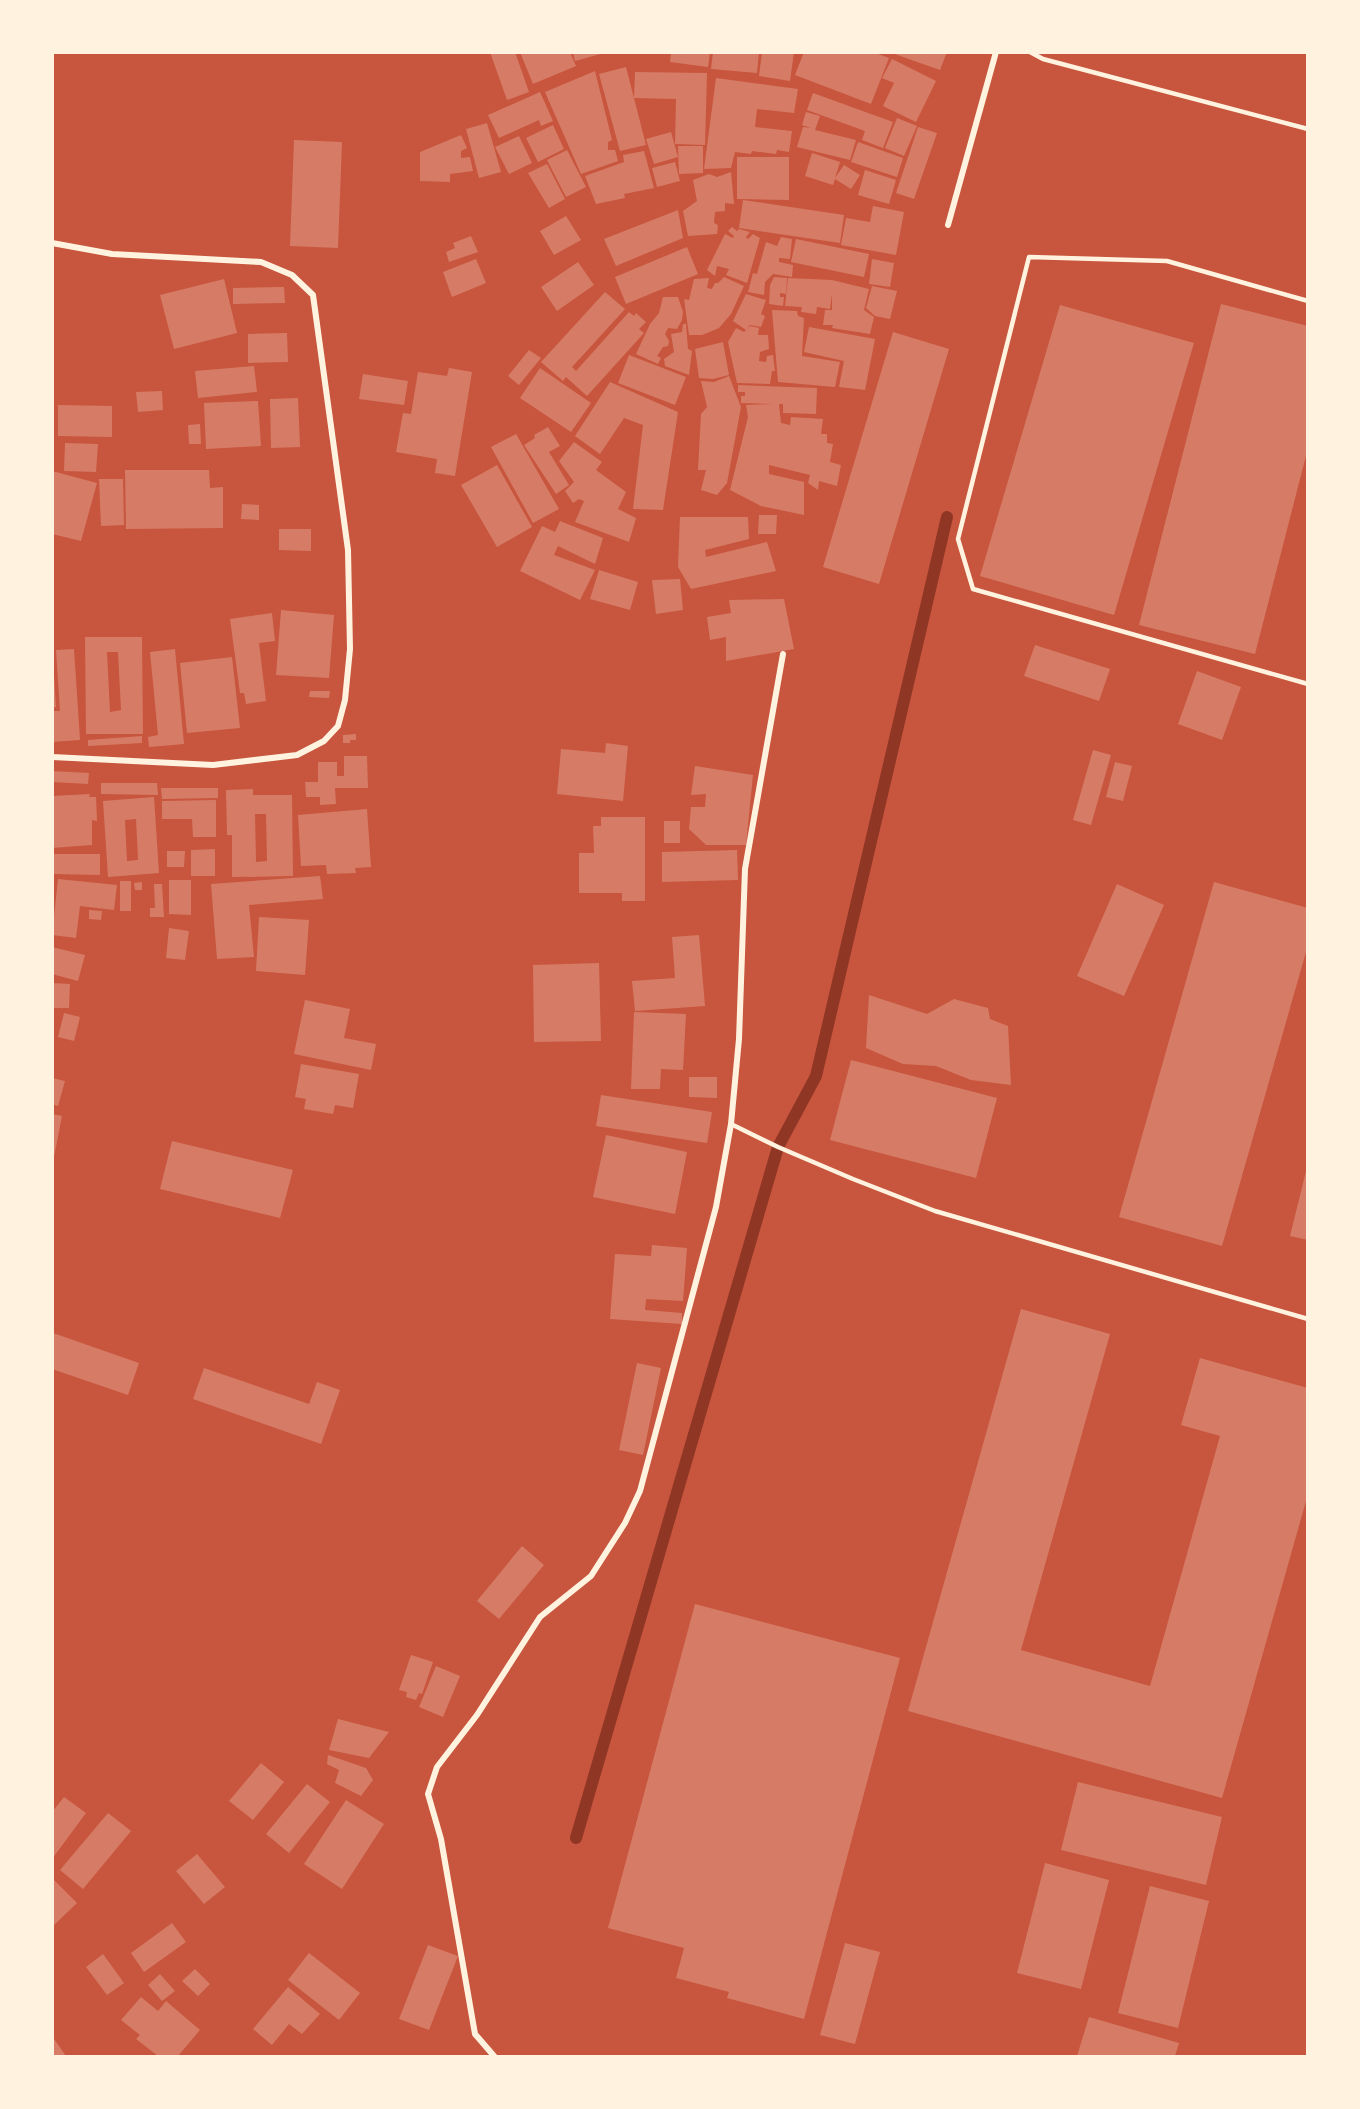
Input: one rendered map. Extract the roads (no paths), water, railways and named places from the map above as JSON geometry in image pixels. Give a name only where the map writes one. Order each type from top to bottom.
[{"type":"street","points":[[948,225],[996,52]]},
{"type":"street","points":[[52,243],[112,254],[261,262],[292,275],[313,295],[348,550],[350,649],[345,700],[338,726],[324,741],[297,755],[213,765],[52,757]]},
{"type":"street","points":[[494,2056],[475,2034],[441,1839],[428,1794],[437,1767],[477,1715],[540,1617],[591,1576],[625,1523],[640,1491],[716,1207],[731,1124],[739,1039],[745,869],[783,654]]},
{"type":"lane","points":[[1030,52],[1042,58],[1308,129]]},
{"type":"lane","points":[[1308,301],[1167,261],[1029,257],[958,539],[973,589],[1308,684]]},
{"type":"lane","points":[[731,1124],[778,1147],[935,1211],[1308,1319]]},
{"type":"waterway","points":[[576,1838],[778,1147],[816,1076],[947,517]]}]
